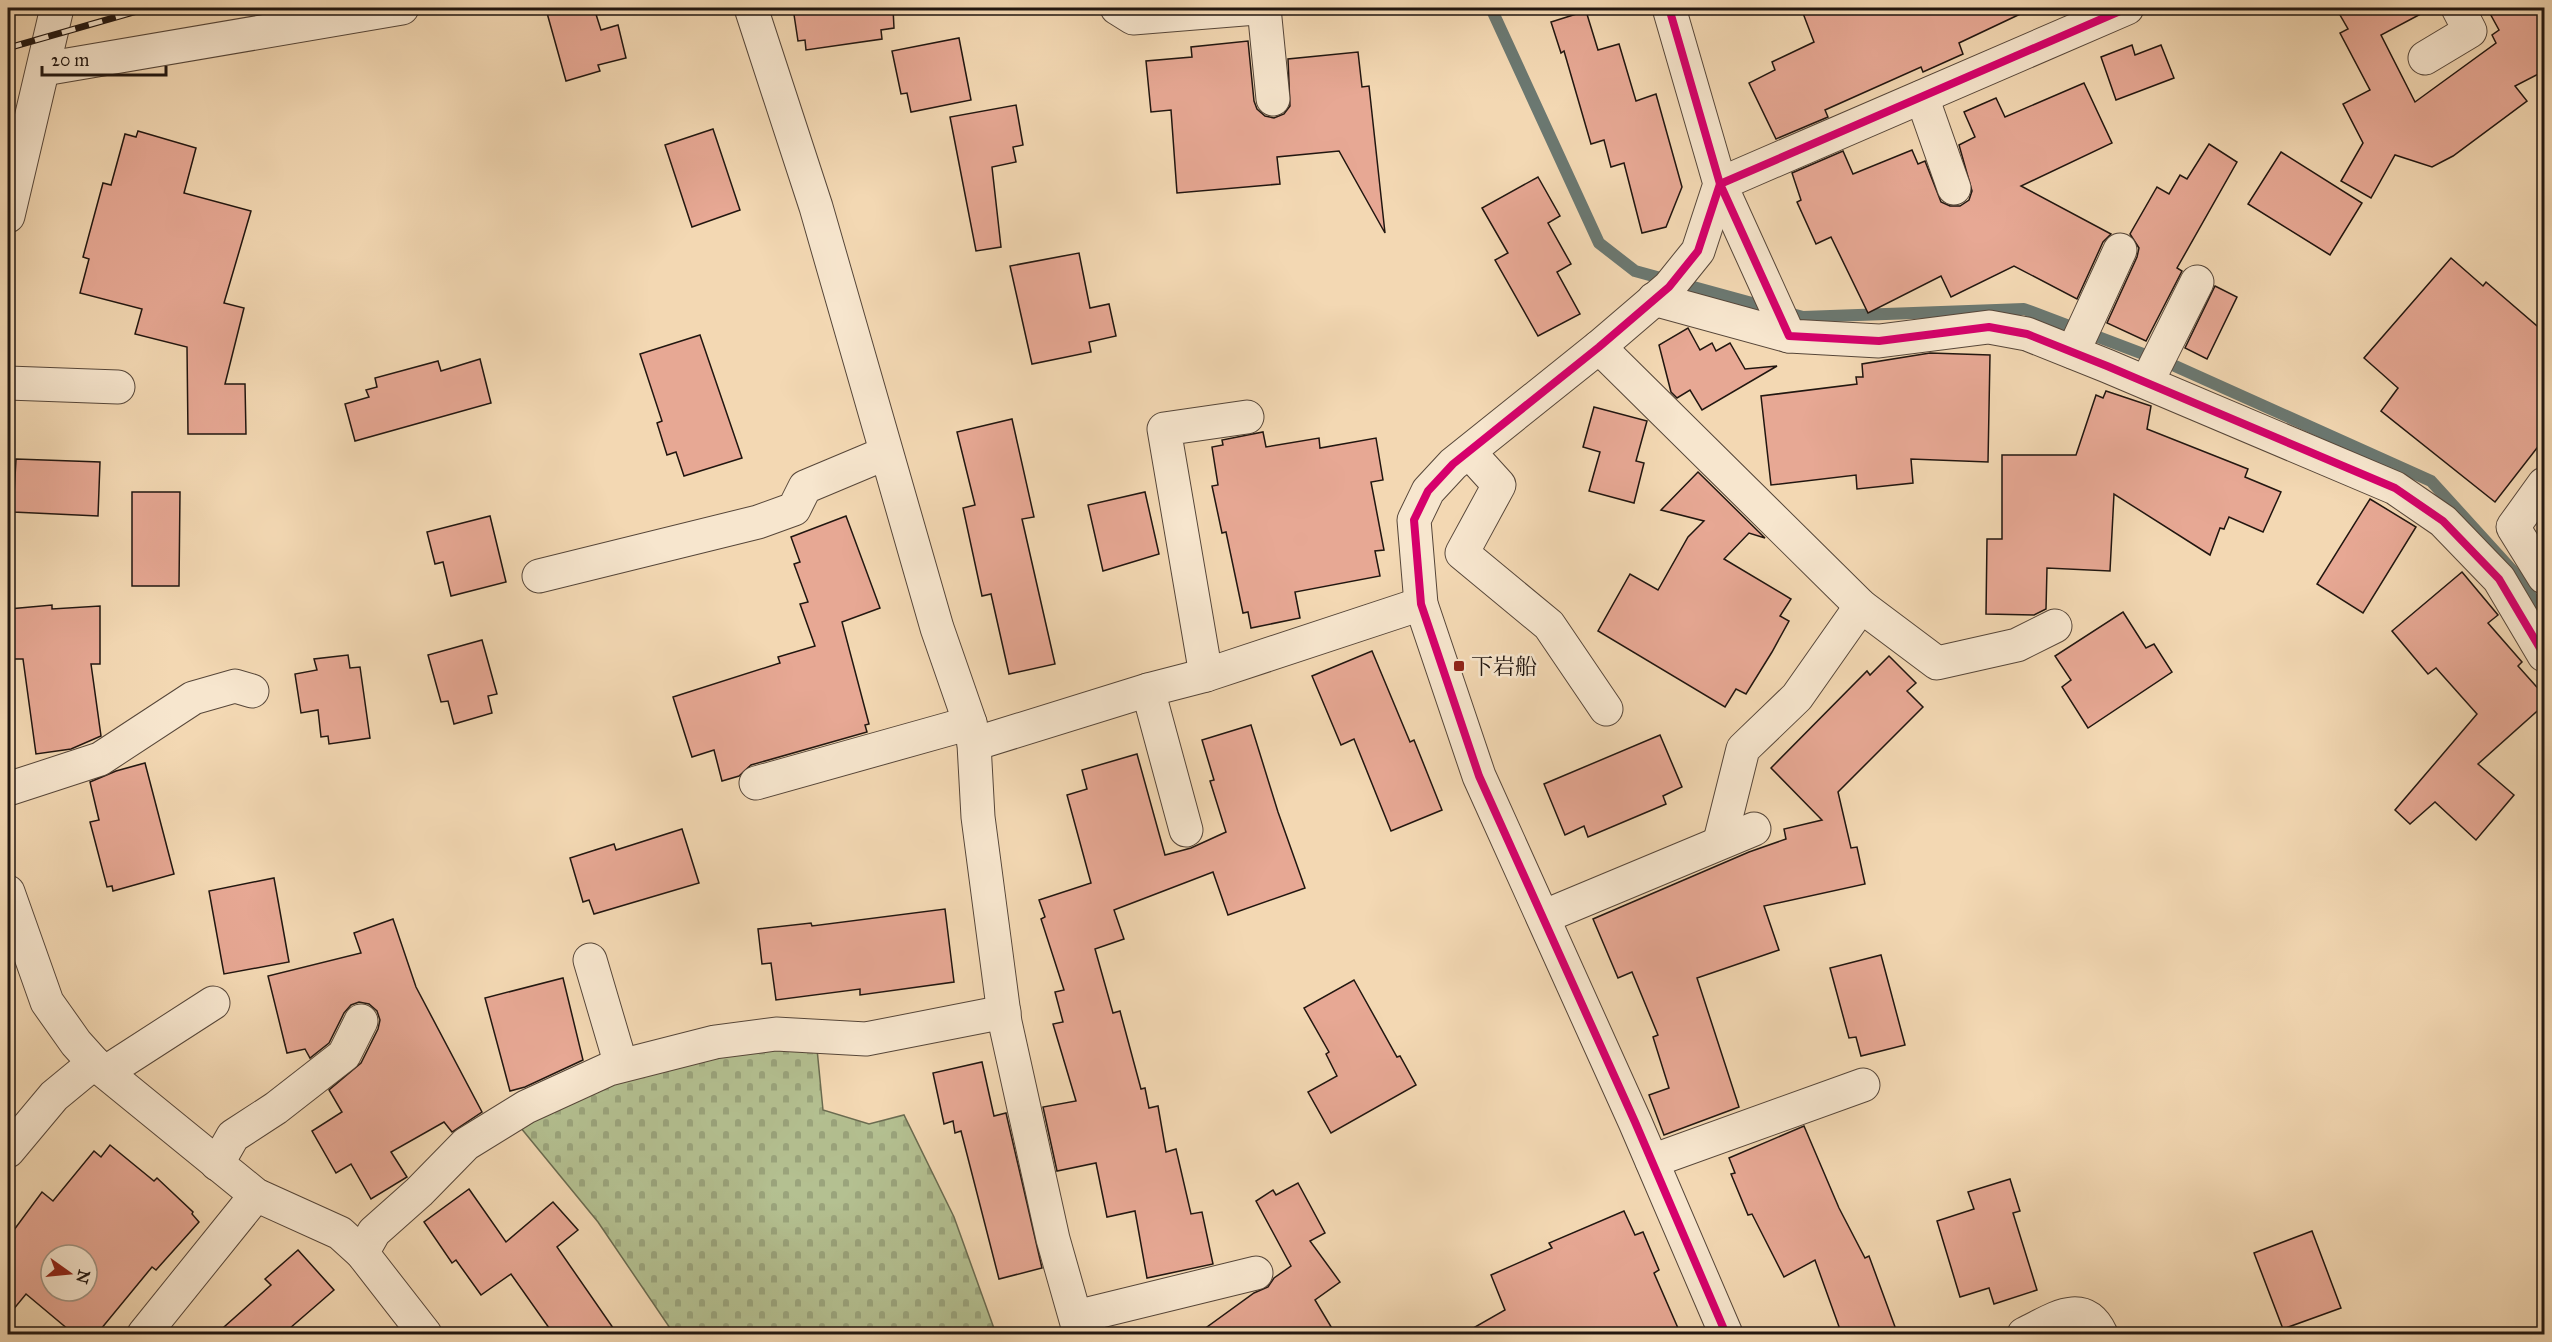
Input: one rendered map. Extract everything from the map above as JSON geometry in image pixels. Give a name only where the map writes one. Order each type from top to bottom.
[{"type":"street","points":[[8,216],[57,8]]},
{"type":"street","points":[[44,69],[402,8]]},
{"type":"street","points":[[751,8],[816,207],[937,628],[972,734],[978,817],[1004,1012],[1053,1239],[1078,1326],[1256,1273]]},
{"type":"street","points":[[1117,8],[1133,18],[1256,8]]},
{"type":"street","points":[[1264,8],[1273,99]]},
{"type":"street","points":[[1670,8],[1720,184],[1788,335]]},
{"type":"street","points":[[1726,1335],[1652,1161],[1479,776],[1421,603],[1414,520],[1428,491],[1468,452],[1599,347],[1661,293],[1698,250],[1720,184],[2127,8]]},
{"type":"street","points":[[2425,58],[2470,31],[2458,8]]},
{"type":"street","points":[[1922,97],[1953,188]]},
{"type":"street","points":[[2074,350],[2120,250]]},
{"type":"street","points":[[2147,380],[2173,334],[2197,282]]},
{"type":"street","points":[[1661,293],[1788,335],[1879,341],[1989,327],[2027,334],[2074,350],[2395,488],[2443,521],[2499,579],[2544,655]]},
{"type":"street","points":[[1599,347],[1861,606],[1937,663],[2017,645],[2055,626]]},
{"type":"street","points":[[8,383],[118,387]]},
{"type":"street","points":[[1206,675],[1164,429],[1247,417]]},
{"type":"street","points":[[1468,452],[1499,484],[1462,554],[1549,625],[1606,709]]},
{"type":"street","points":[[539,576],[758,522],[794,509],[805,487],[886,453]]},
{"type":"street","points":[[2544,484],[2513,527],[2544,577]]},
{"type":"street","points":[[2522,616],[2544,589]]},
{"type":"street","points":[[756,783],[972,734],[1206,675],[1421,603]]},
{"type":"street","points":[[1720,841],[1743,749],[1797,697],[1861,606]]},
{"type":"street","points":[[8,789],[100,759],[194,698],[235,686],[252,691]]},
{"type":"street","points":[[1148,690],[1186,830]]},
{"type":"street","points":[[1543,917],[1720,841],[1754,829]]},
{"type":"street","points":[[8,892],[47,1002],[76,1043],[100,1067],[256,1195],[340,1233],[362,1253],[425,1335]]},
{"type":"street","points":[[590,960],[621,1065]]},
{"type":"street","points":[[8,1151],[54,1096],[100,1067],[213,1003]]},
{"type":"street","points":[[362,1253],[374,1232],[419,1192],[466,1144],[526,1107],[621,1065],[715,1042],[777,1034],[866,1039],[1004,1012]]},
{"type":"street","points":[[217,1164],[233,1136],[276,1108],[344,1055],[361,1021]]},
{"type":"street","points":[[1652,1161],[1863,1085]]},
{"type":"street","points":[[144,1335],[256,1195]]},
{"type":"street","points":[[2024,1335],[2066,1314],[2082,1313],[2096,1323],[2101,1335]]},
{"type":"green space","points":[[727,1046],[817,1049],[823,1110],[869,1124],[904,1115],[954,1217],[996,1334],[674,1334],[598,1222],[516,1122],[620,1074]]},
{"type":"building","points":[[565,8],[594,8],[601,30],[618,25],[626,58],[598,65],[600,71],[566,81],[547,13]]},
{"type":"building","points":[[793,8],[893,8],[894,28],[881,30],[882,39],[806,50],[805,40],[798,41]]},
{"type":"building","points":[[1801,8],[2033,8],[1959,43],[1963,54],[1923,72],[1921,67],[1825,110],[1828,117],[1776,139],[1749,83],[1775,70],[1772,62],[1814,42]]},
{"type":"building","points":[[2336,8],[2432,8],[2381,35],[2415,102],[2496,43],[2492,35],[2499,30],[2487,8],[2544,8],[2544,71],[2515,86],[2527,101],[2453,156],[2432,167],[2395,155],[2371,198],[2341,181],[2363,143],[2343,104],[2370,90],[2340,33],[2348,29]]},
{"type":"building","points":[[1586,11],[1598,50],[1619,44],[1636,101],[1656,94],[1682,187],[1666,227],[1642,233],[1624,163],[1611,167],[1604,140],[1591,144],[1564,51],[1561,53],[1551,22]]},
{"type":"building","points":[[959,38],[971,100],[911,112],[907,93],[901,94],[892,51]]},
{"type":"building","points":[[1248,41],[1254,101],[1257,109],[1265,116],[1274,118],[1284,114],[1290,106],[1288,59],[1358,52],[1362,87],[1369,86],[1385,233],[1339,151],[1277,157],[1280,184],[1177,193],[1171,110],[1151,112],[1146,61],[1192,57],[1191,47]]},
{"type":"building","points":[[2132,45],[2135,55],[2161,45],[2174,78],[2116,100],[2101,57]]},
{"type":"building","points":[[2084,83],[2112,143],[2021,186],[2111,234],[2103,242],[2077,299],[2014,266],[1951,297],[1941,276],[1868,313],[1831,237],[1816,244],[1797,202],[1801,200],[1792,173],[1843,151],[1853,174],[1912,150],[1918,164],[1925,161],[1941,202],[1950,206],[1960,206],[1969,200],[1972,191],[1959,145],[1975,137],[1964,112],[1996,98],[2005,117]]},
{"type":"building","points":[[1016,105],[1023,145],[1013,147],[1016,162],[992,167],[1001,247],[976,251],[950,117]]},
{"type":"building","points":[[713,129],[740,210],[692,227],[665,145]]},
{"type":"building","points":[[138,131],[196,148],[184,193],[251,211],[224,303],[244,308],[225,384],[245,384],[246,434],[188,434],[187,347],[135,334],[142,309],[80,293],[89,259],[83,257],[103,183],[111,185],[125,134],[136,137]]},
{"type":"building","points":[[2209,144],[2237,162],[2177,268],[2182,271],[2146,341],[2107,323],[2137,257],[2139,248],[2130,234],[2157,187],[2169,194],[2180,175],[2187,179]]},
{"type":"building","points":[[2281,152],[2362,203],[2330,255],[2248,204]]},
{"type":"building","points":[[1538,177],[1560,216],[1548,223],[1571,264],[1557,272],[1580,314],[1538,336],[1495,260],[1508,253],[1482,208]]},
{"type":"building","points":[[1079,253],[1090,308],[1109,304],[1116,336],[1089,342],[1091,352],[1032,364],[1010,266]]},
{"type":"building","points":[[2451,258],[2483,286],[2486,282],[2544,332],[2544,439],[2495,502],[2381,411],[2398,388],[2364,358]]},
{"type":"building","points":[[2215,286],[2237,297],[2207,359],[2185,348]]},
{"type":"building","points":[[1688,328],[1700,350],[1712,343],[1716,351],[1730,343],[1745,369],[1777,366],[1702,410],[1690,390],[1677,398],[1671,392],[1659,345]]},
{"type":"building","points":[[700,335],[742,458],[684,476],[676,452],[667,455],[657,423],[662,421],[640,354]]},
{"type":"building","points":[[1930,353],[1990,355],[1988,462],[1911,459],[1913,483],[1857,489],[1856,475],[1771,485],[1761,396],[1857,384],[1856,377],[1863,377],[1862,364]]},
{"type":"building","points":[[480,359],[491,403],[355,441],[345,404],[369,397],[366,390],[377,387],[375,378],[438,361],[441,371]]},
{"type":"building","points":[[2106,391],[2151,406],[2147,429],[2248,469],[2245,477],[2281,492],[2263,532],[2229,517],[2224,529],[2220,528],[2210,555],[2114,494],[2110,571],[2047,568],[2046,609],[2034,615],[1986,614],[1987,539],[2002,539],[2002,455],[2076,455],[2096,395],[2103,398]]},
{"type":"building","points":[[1594,407],[1647,421],[1636,461],[1644,463],[1634,503],[1589,491],[1600,452],[1583,447]]},
{"type":"building","points":[[1012,419],[1034,517],[1022,519],[1055,664],[1009,674],[991,594],[982,596],[963,508],[975,505],[957,432]]},
{"type":"building","points":[[1263,432],[1266,447],[1319,438],[1320,448],[1376,438],[1383,480],[1371,482],[1384,550],[1375,551],[1380,576],[1295,592],[1300,618],[1251,628],[1248,612],[1243,613],[1226,532],[1222,533],[1212,486],[1218,485],[1212,447],[1223,445],[1222,440]]},
{"type":"building","points":[[16,459],[100,462],[98,516],[13,512]]},
{"type":"building","points":[[1698,472],[1765,538],[1749,533],[1724,559],[1791,599],[1780,616],[1789,621],[1772,652],[1746,694],[1736,689],[1725,707],[1598,631],[1630,574],[1658,590],[1688,537],[1704,521],[1661,510]]},
{"type":"building","points":[[132,492],[180,492],[179,586],[132,586]]},
{"type":"building","points":[[1145,492],[1159,554],[1103,571],[1088,505]]},
{"type":"building","points":[[2370,499],[2416,527],[2363,613],[2317,584]]},
{"type":"building","points":[[490,516],[506,582],[451,596],[443,562],[435,564],[427,532]]},
{"type":"building","points":[[846,516],[880,608],[842,622],[869,724],[865,725],[867,732],[751,765],[739,776],[722,781],[714,750],[692,757],[673,697],[780,663],[778,657],[815,646],[800,604],[808,602],[794,564],[800,562],[791,537]]},
{"type":"building","points":[[2462,572],[2498,615],[2488,623],[2522,662],[2518,666],[2544,695],[2544,705],[2478,764],[2514,795],[2476,840],[2435,802],[2410,824],[2395,810],[2477,714],[2436,668],[2428,674],[2392,631]]},
{"type":"building","points":[[52,605],[52,609],[100,606],[100,664],[91,664],[101,736],[71,749],[36,754],[23,659],[12,659],[9,609]]},
{"type":"building","points":[[2123,612],[2146,648],[2154,644],[2172,672],[2088,728],[2062,687],[2071,680],[2055,656]]},
{"type":"building","points":[[482,640],[497,694],[488,696],[492,713],[454,724],[448,701],[441,702],[428,655]]},
{"type":"building","points":[[1372,651],[1410,742],[1414,740],[1442,810],[1391,831],[1354,739],[1341,745],[1312,676]]},
{"type":"building","points":[[348,655],[350,668],[360,667],[370,738],[329,744],[328,736],[321,737],[318,710],[301,713],[295,674],[317,670],[314,659]]},
{"type":"building","points":[[1889,656],[1916,683],[1907,691],[1923,707],[1838,792],[1851,848],[1857,847],[1865,884],[1764,906],[1779,950],[1697,978],[1739,1107],[1664,1135],[1649,1095],[1669,1088],[1653,1037],[1658,1035],[1632,972],[1618,978],[1593,919],[1749,852],[1786,839],[1784,829],[1822,820],[1771,768],[1867,671],[1870,675]]},
{"type":"building","points":[[1251,725],[1305,888],[1228,915],[1213,872],[1114,910],[1124,939],[1095,949],[1113,1013],[1120,1011],[1141,1089],[1145,1088],[1149,1108],[1158,1106],[1166,1152],[1176,1149],[1191,1214],[1202,1212],[1213,1264],[1147,1278],[1135,1211],[1107,1217],[1096,1163],[1057,1171],[1043,1107],[1076,1101],[1053,1024],[1063,1022],[1055,992],[1064,990],[1041,919],[1045,917],[1039,900],[1091,883],[1067,795],[1087,789],[1082,770],[1137,754],[1165,855],[1191,848],[1226,832],[1210,781],[1214,780],[1202,740]]},
{"type":"building","points":[[1660,735],[1682,787],[1663,796],[1666,804],[1588,837],[1584,826],[1565,835],[1544,784]]},
{"type":"building","points":[[145,763],[174,874],[113,891],[112,886],[107,887],[90,822],[99,820],[90,782],[116,771]]},
{"type":"building","points":[[682,829],[699,883],[594,914],[589,900],[583,902],[570,858],[614,844],[616,850]]},
{"type":"building","points":[[274,878],[289,962],[224,974],[209,891]]},
{"type":"building","points":[[945,909],[954,982],[860,995],[860,989],[776,1000],[771,963],[762,964],[758,929],[811,923],[812,926]]},
{"type":"building","points":[[393,919],[416,987],[482,1112],[452,1132],[444,1122],[391,1152],[407,1177],[371,1199],[351,1164],[336,1173],[312,1131],[342,1112],[329,1090],[361,1063],[378,1029],[380,1020],[377,1011],[369,1004],[359,1002],[351,1005],[344,1013],[329,1043],[310,1058],[305,1049],[287,1053],[268,976],[361,953],[354,933]]},
{"type":"building","points":[[1881,955],[1905,1045],[1861,1056],[1856,1037],[1849,1038],[1830,968]]},
{"type":"building","points":[[563,978],[583,1060],[525,1087],[510,1091],[485,998]]},
{"type":"building","points":[[1354,980],[1397,1057],[1400,1056],[1416,1085],[1331,1133],[1308,1092],[1337,1076],[1326,1054],[1329,1052],[1304,1008]]},
{"type":"building","points":[[982,1062],[994,1116],[1006,1113],[1042,1268],[999,1279],[961,1131],[955,1133],[953,1121],[944,1124],[933,1073]]},
{"type":"building","points":[[1804,1126],[1839,1208],[1865,1258],[1869,1256],[1898,1335],[1842,1335],[1815,1260],[1784,1277],[1752,1214],[1748,1215],[1731,1174],[1735,1173],[1729,1158]]},
{"type":"building","points":[[110,1145],[154,1181],[157,1178],[193,1212],[192,1214],[199,1222],[156,1270],[152,1267],[96,1335],[75,1335],[26,1294],[8,1316],[8,1238],[42,1192],[53,1201],[94,1151],[101,1157]]},
{"type":"building","points":[[2010,1179],[2020,1211],[2013,1213],[2037,1290],[1994,1304],[1989,1288],[1960,1297],[1937,1221],[1974,1209],[1968,1192]]},
{"type":"building","points":[[1298,1183],[1325,1233],[1310,1241],[1340,1282],[1315,1300],[1336,1335],[1196,1335],[1254,1293],[1268,1287],[1274,1278],[1291,1266],[1256,1201],[1273,1190],[1276,1195]]},
{"type":"building","points":[[469,1189],[506,1242],[553,1202],[578,1230],[557,1247],[618,1335],[554,1335],[511,1274],[481,1295],[456,1260],[452,1263],[424,1222]]},
{"type":"building","points":[[1624,1211],[1635,1235],[1643,1232],[1659,1270],[1654,1273],[1681,1335],[1461,1335],[1505,1310],[1491,1275],[1552,1248],[1549,1243]]},
{"type":"building","points":[[2312,1231],[2341,1308],[2283,1329],[2254,1253]]},
{"type":"building","points":[[298,1250],[334,1290],[282,1335],[215,1335],[271,1285],[265,1279]]},
{"type":"waterway","points":[[1491,8],[1599,243],[1635,271],[1803,317],[2024,309],[2175,366],[2431,481],[2521,580],[2544,617]]},
{"type":"railway","points":[[8,48],[148,8]]},
{"type":"cycle path","points":[[1669,8],[1720,184],[1698,251],[1669,287],[1599,347],[1453,464],[1428,491],[1414,520],[1421,604],[1479,776],[1635,1122],[1726,1334]]},
{"type":"cycle path","points":[[2127,8],[1720,184],[1789,336],[1879,341],[1989,327],[2027,334],[2107,366],[2395,488],[2443,521],[2499,579],[2544,655]]},
{"type":"place","name":"下岩船","points":[[1459,666]]}]
